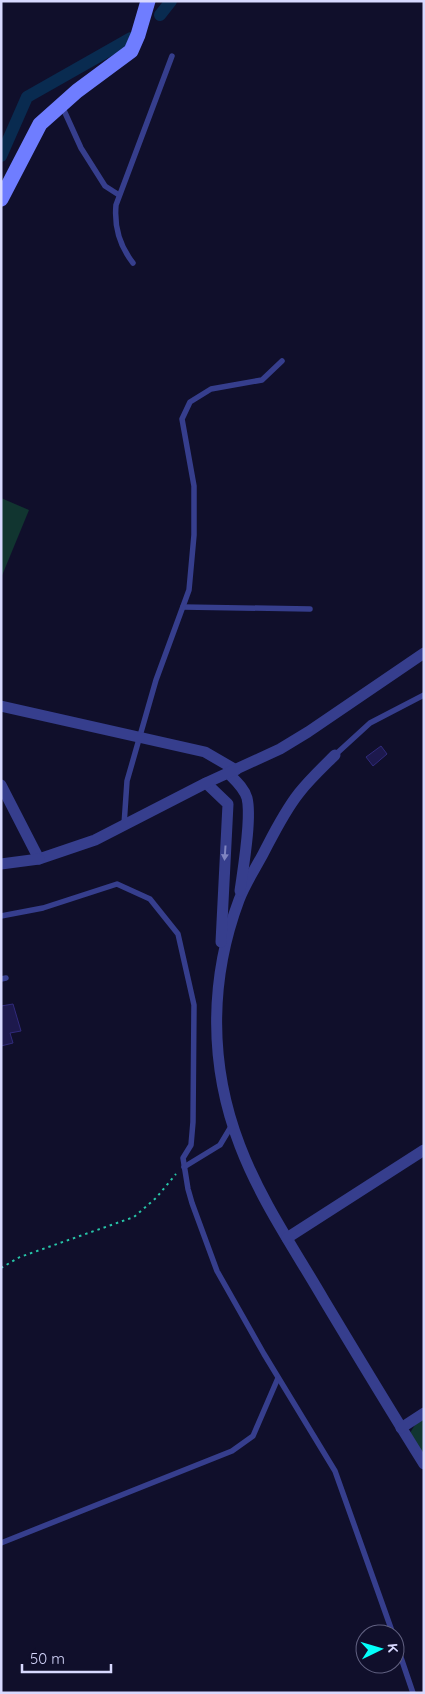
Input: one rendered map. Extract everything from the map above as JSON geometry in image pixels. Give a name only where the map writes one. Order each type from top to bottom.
[{"type":"street","points":[[1,199],[40,124],[61,104],[131,51],[148,1]]},
{"type":"street","points":[[1,864],[39,859],[95,840],[206,783],[280,749],[424,653]]},
{"type":"street","points":[[1,706],[140,739],[205,752],[232,772],[247,798],[248,822],[239,898],[220,964]]},
{"type":"street","points":[[239,898],[283,815],[300,792],[335,755]]},
{"type":"street","points":[[206,783],[228,804],[217,1000],[217,1039],[221,1078],[232,1124],[252,1174],[287,1238],[424,1464]]},
{"type":"street","points":[[1,785],[39,859]]},
{"type":"street","points":[[287,1238],[424,1150]]},
{"type":"street","points":[[401,1428],[424,1413]]},
{"type":"lane","points":[[132,263],[121,246],[116,231],[115,215],[119,195],[172,56]]},
{"type":"lane","points":[[61,104],[81,148],[105,186],[119,195]]},
{"type":"lane","points":[[124,825],[127,781],[156,680],[189,590],[194,535],[194,486],[182,419],[190,402],[211,389],[262,380],[282,360]]},
{"type":"lane","points":[[183,607],[310,609]]},
{"type":"lane","points":[[335,755],[370,723],[424,695]]},
{"type":"lane","points":[[1,916],[43,908],[117,884],[150,900],[178,934],[194,1005],[193,1122],[191,1145],[184,1158],[184,1167],[192,1203],[217,1271],[278,1378],[336,1471],[390,1624]]},
{"type":"lane","points":[[184,1167],[220,1145],[232,1124]]},
{"type":"lane","points":[[1,1543],[232,1451],[253,1436],[278,1378]]},
{"type":"lane","points":[[405,1669],[413,1693]]},
{"type":"path","points":[[1,1268],[20,1257],[134,1217],[156,1198],[184,1167]]},
{"type":"green space","points":[[1,498],[29,510],[1,578]]},
{"type":"green space","points":[[424,1410],[424,1464],[407,1438]]},
{"type":"building","points":[[381,746],[387,754],[373,766],[366,757]]},
{"type":"building","points":[[13,1004],[21,1031],[10,1033],[13,1043],[1,1046],[1,1006]]},
{"type":"waterway","points":[[160,15],[171,1]]},
{"type":"waterway","points":[[1,156],[27,97],[131,38]]}]
